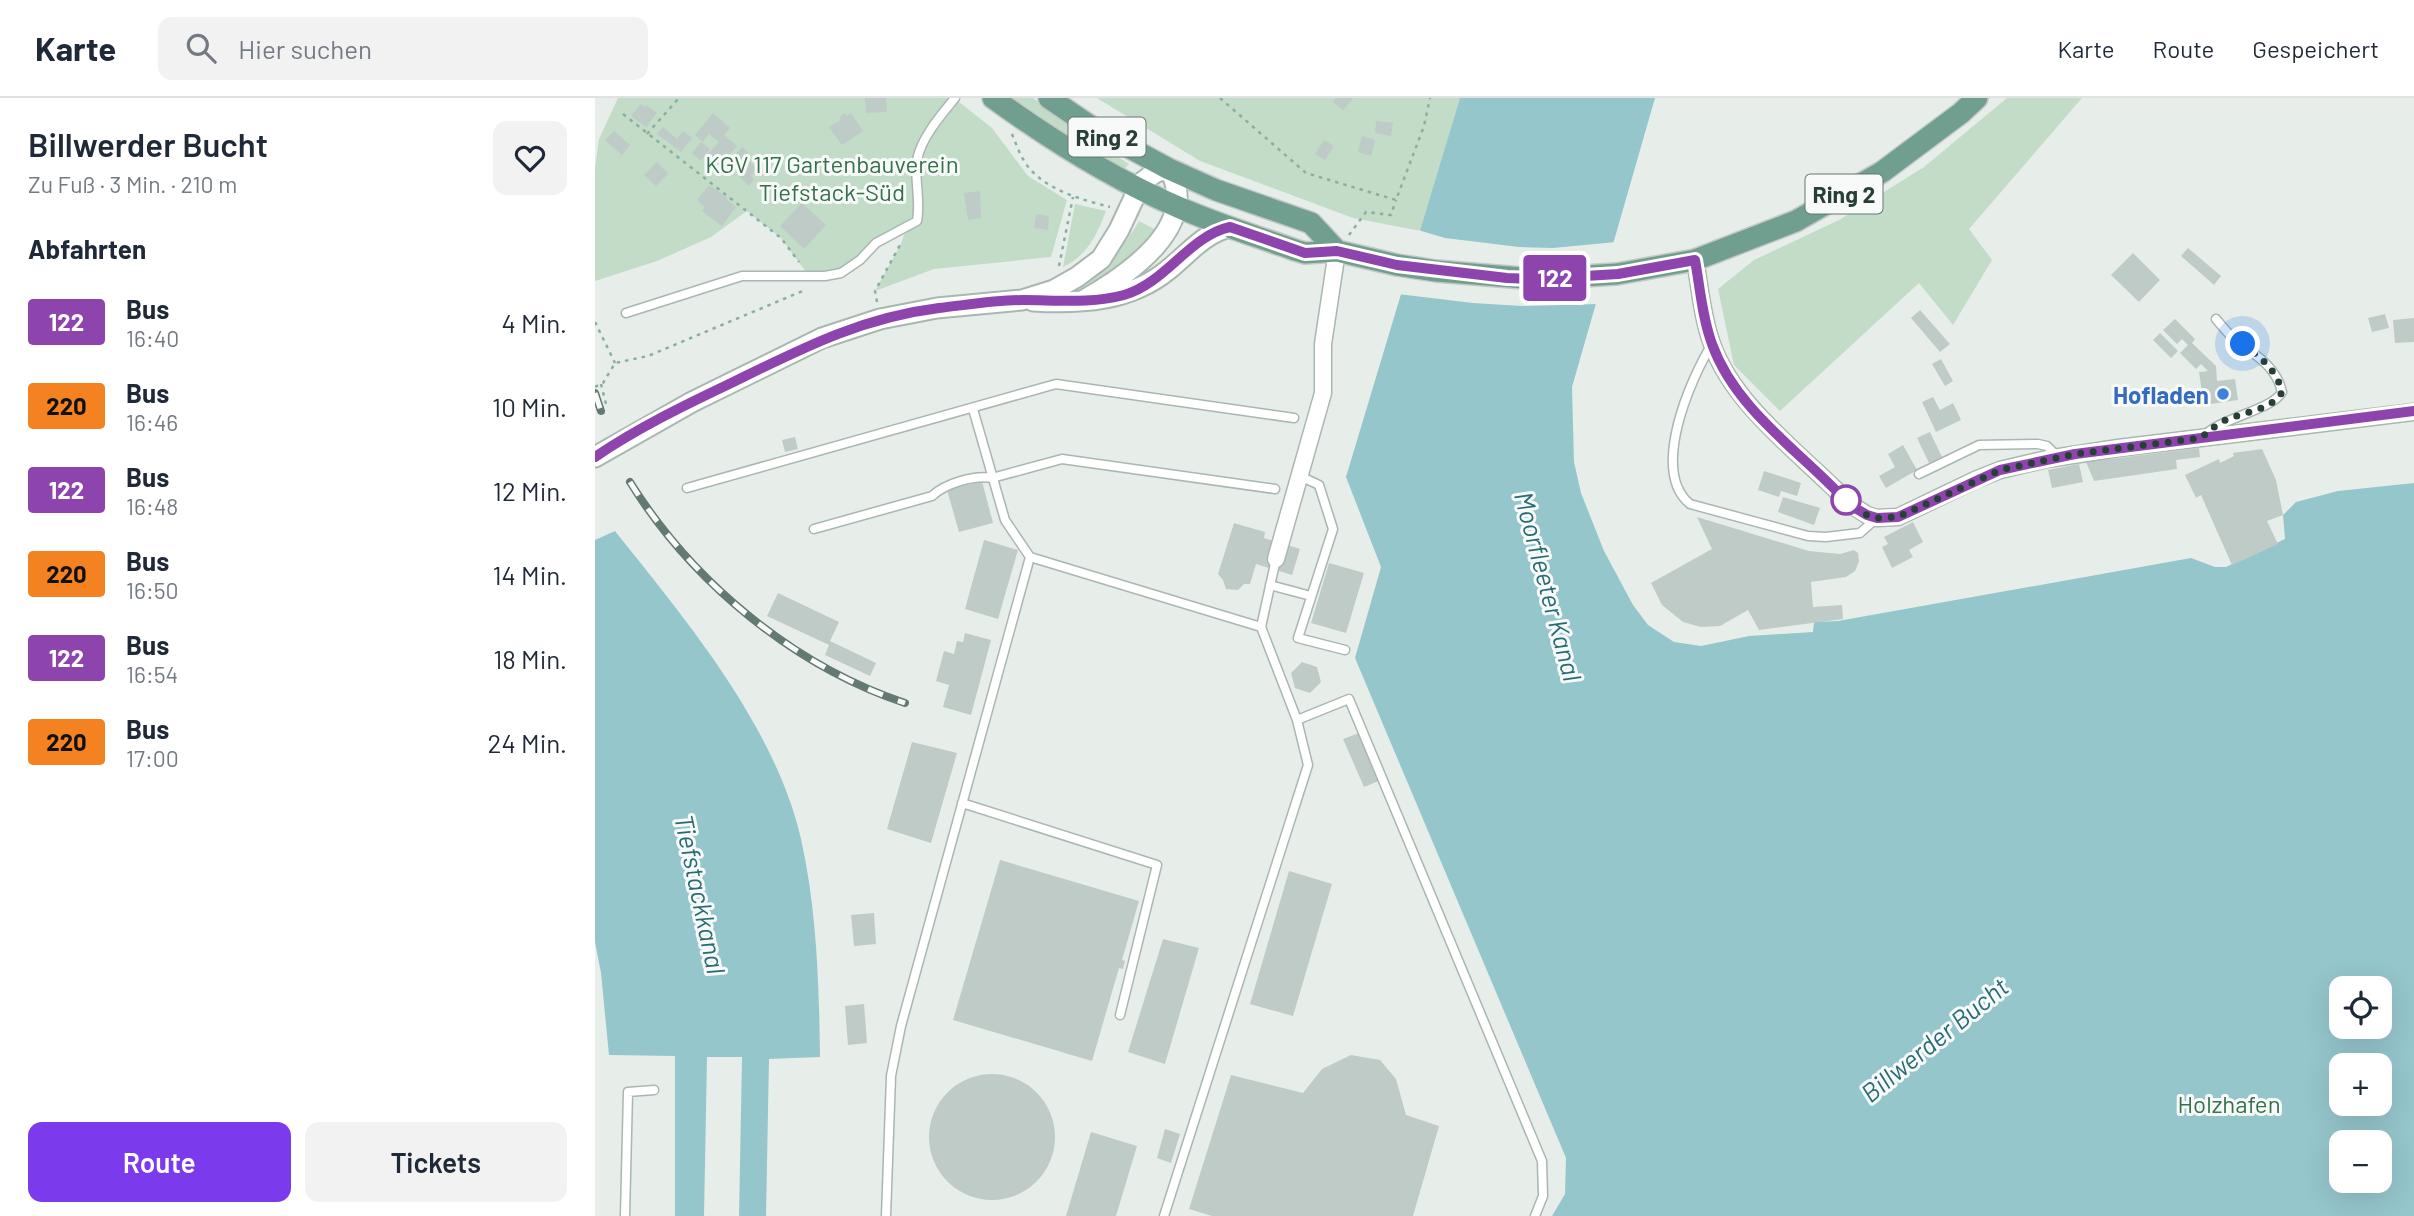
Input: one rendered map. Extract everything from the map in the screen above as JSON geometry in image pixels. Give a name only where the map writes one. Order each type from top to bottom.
[{"type":"main road","name":"Ring 2","points":[[1049,98],[1093,128],[1169,169],[1216,190],[1311,223],[1337,251]]},
{"type":"main road","name":"Ring 2","points":[[996,100],[1061,144],[1138,187],[1177,207],[1230,227],[1305,253],[1337,251],[1370,260],[1436,271],[1507,278],[1580,277],[1695,260],[1796,221],[1882,172],[1977,98]]},
{"type":"street","points":[[1022,300],[1053,290],[1077,277],[1101,259],[1119,230],[1138,187],[1150,175],[1169,169],[1176,186],[1177,207],[1170,228],[1150,251],[1114,282],[1084,300]]},
{"type":"street","points":[[595,457],[692,402],[822,338],[880,319],[937,308],[1022,300],[1084,300],[1125,295],[1147,285],[1167,271],[1209,235],[1230,227]]},
{"type":"street","points":[[1276,559],[1323,393],[1323,344],[1337,251]]},
{"type":"street","points":[[1695,260],[1712,344],[1725,371],[1747,403],[1850,505],[1877,518],[1898,517],[2000,470],[2058,457],[2414,412]]},
{"type":"lane","points":[[626,313],[742,276],[825,276],[841,273],[860,260],[876,243],[917,221],[917,160],[931,128],[955,98]]},
{"type":"lane","points":[[2201,438],[2228,419],[2272,403],[2282,392],[2276,376],[2262,359],[2232,336],[2216,319]]},
{"type":"lane","points":[[1712,344],[1699,365],[1675,436],[1672,470],[1681,497],[1690,504],[1808,536],[1860,533],[1877,518]]},
{"type":"lane","points":[[687,488],[1056,384],[1294,418]]},
{"type":"lane","points":[[973,409],[1005,520],[1030,557],[1261,627]]},
{"type":"lane","points":[[1919,474],[1979,445],[2038,444],[2047,446],[2058,457]]},
{"type":"lane","points":[[814,529],[932,496],[941,488],[982,477],[992,478],[1062,459],[1275,489]]},
{"type":"lane","points":[[1300,476],[1319,485],[1333,529],[1298,638],[1345,650]]},
{"type":"lane","points":[[885,1216],[891,1076],[901,1026],[1030,557]]},
{"type":"lane","points":[[1164,1216],[1308,765],[1297,720],[1261,627],[1276,559]]},
{"type":"lane","points":[[1270,585],[1311,596]]},
{"type":"lane","points":[[1297,720],[1349,699],[1542,1160],[1543,1196],[1535,1216]]},
{"type":"lane","points":[[963,803],[1157,866],[1120,1014]]},
{"type":"lane","points":[[625,1216],[628,1092],[654,1090]]},
{"type":"path","points":[[647,134],[679,98]]},
{"type":"path","points":[[1220,98],[1306,173],[1396,200]]},
{"type":"path","points":[[1337,251],[1366,212],[1391,215],[1424,126],[1430,98]]},
{"type":"path","points":[[996,100],[1027,167],[1034,174],[1073,197],[1126,212]]},
{"type":"path","points":[[622,114],[781,238],[809,276]]},
{"type":"path","points":[[1053,290],[1073,197]]},
{"type":"path","points":[[880,319],[875,291],[900,246],[906,229]]},
{"type":"path","points":[[595,387],[601,384],[615,363],[648,356],[817,284],[825,276]]},
{"type":"path","points":[[595,322],[615,363]]},
{"type":"path","points":[[601,384],[607,408]]},
{"type":"green space","name":"KGV 117 Gartenbauverein Tiefstack-Süd","points":[[618,98],[954,98],[992,128],[1028,176],[1067,200],[1051,257],[934,269],[875,291],[906,230],[876,243],[841,273],[809,276],[781,238],[747,211],[711,237],[657,261],[595,281],[595,168],[599,139]]},
{"type":"green space","points":[[1012,98],[1033,98],[1065,123],[1129,164],[1124,169]]},
{"type":"green space","points":[[1097,98],[1460,98],[1421,231],[1353,218],[1200,161]]},
{"type":"green space","points":[[2007,98],[2082,98],[1969,229],[1992,260],[1953,325],[1919,283],[1780,411],[1734,365],[1718,289],[1754,260],[1839,220],[1924,167]]},
{"type":"green space","points":[[1075,204],[1106,211],[1085,251],[1063,267]]},
{"type":"green space","points":[[1139,221],[1158,231],[1138,251],[1109,273],[1071,290],[1109,260]]},
{"type":"water","points":[[1460,98],[1655,98],[1572,387],[1574,462],[1581,493],[1604,551],[1633,605],[1648,625],[1674,642],[1701,646],[1749,636],[1813,632],[1814,622],[1838,621],[2191,558],[2215,567],[2226,567],[2285,539],[2283,515],[2296,502],[2338,491],[2414,483],[2414,1216],[1552,1216],[1565,1194],[1566,1158],[1355,658],[1381,567],[1346,477]]},
{"type":"water","name":"Tiefstackkanal","points":[[615,531],[698,638],[749,715],[771,756],[801,839],[814,920],[820,1057],[769,1059],[766,1216],[739,1216],[742,1057],[707,1057],[704,1216],[675,1216],[675,1056],[609,1055],[601,973],[595,942],[595,540]]},
{"type":"pier","points":[[1418,230],[1445,238],[1519,247],[1553,248],[1616,242],[1600,304],[1522,306],[1398,294]]},
{"type":"building","points":[[865,98],[886,98],[887,112],[866,113]]},
{"type":"building","points":[[1336,98],[1353,98],[1343,110],[1333,102]]},
{"type":"building","points":[[641,104],[657,113],[646,127],[631,116]]},
{"type":"building","points":[[713,113],[730,128],[724,135],[737,146],[720,166],[707,155],[719,142],[709,134],[703,142],[695,135]]},
{"type":"building","points":[[845,113],[847,116],[851,113],[863,131],[842,145],[829,127],[841,120],[839,117]]},
{"type":"building","points":[[1376,121],[1393,123],[1391,136],[1375,133]]},
{"type":"building","points":[[663,127],[677,139],[683,131],[692,138],[681,152],[657,134]]},
{"type":"building","points":[[614,131],[630,145],[622,155],[605,140]]},
{"type":"building","points":[[1362,136],[1375,140],[1371,156],[1358,152]]},
{"type":"building","points":[[1324,140],[1334,146],[1325,160],[1315,154]]},
{"type":"building","points":[[701,142],[710,149],[701,161],[692,153]]},
{"type":"building","points":[[742,147],[748,152],[737,164],[731,159]]},
{"type":"building","points":[[749,161],[757,168],[751,176],[754,179],[749,186],[737,174]]},
{"type":"building","points":[[657,162],[668,174],[656,186],[644,175]]},
{"type":"building","points":[[709,185],[736,207],[722,226],[702,211],[705,207],[697,200]]},
{"type":"building","points":[[980,191],[981,218],[968,220],[964,193]]},
{"type":"building","points":[[802,203],[826,225],[804,249],[780,226]]},
{"type":"building","points":[[1036,214],[1049,216],[1048,230],[1034,228]]},
{"type":"building","points":[[2188,248],[2221,276],[2214,285],[2181,256]]},
{"type":"building","points":[[2133,253],[2160,280],[2139,302],[2111,275]]},
{"type":"building","points":[[1920,310],[1950,344],[1940,352],[1911,318]]},
{"type":"building","points":[[2385,314],[2389,328],[2372,332],[2368,318]]},
{"type":"building","points":[[2414,318],[2414,342],[2395,343],[2393,320]]},
{"type":"building","points":[[2175,319],[2195,339],[2192,343],[2216,366],[2217,381],[2235,379],[2238,400],[2204,405],[2199,372],[2208,371],[2201,364],[2196,369],[2180,353],[2188,345],[2182,339],[2177,344],[2163,330]]},
{"type":"building","points":[[2160,333],[2178,351],[2171,358],[2153,340]]},
{"type":"building","points":[[1941,359],[1953,381],[1945,386],[1932,364]]},
{"type":"building","points":[[1933,397],[1940,410],[1953,403],[1961,420],[1936,432],[1922,402]]},
{"type":"building","points":[[1930,432],[1942,457],[1929,463],[1917,438]]},
{"type":"building","points":[[795,437],[798,449],[785,452],[782,440]]},
{"type":"building","points":[[1903,445],[1917,470],[1886,488],[1879,476],[1895,467],[1888,454]]},
{"type":"building","points":[[2199,448],[2200,457],[2176,460],[2177,469],[2094,481],[2086,462]]},
{"type":"building","points":[[2262,449],[2276,480],[2283,515],[2267,521],[2278,544],[2232,565],[2201,495],[2196,498],[2185,475],[2219,459],[2220,463],[2234,456],[2233,453]]},
{"type":"building","points":[[2079,464],[2083,482],[2052,488],[2048,470]]},
{"type":"building","points":[[1764,471],[1801,483],[1797,496],[1781,491],[1779,497],[1758,490]]},
{"type":"building","points":[[982,481],[993,523],[959,532],[947,490]]},
{"type":"building","points":[[1783,497],[1820,508],[1814,525],[1778,512]]},
{"type":"building","points":[[1697,517],[1809,551],[1840,554],[1854,550],[1858,553],[1859,561],[1855,571],[1846,577],[1811,582],[1813,607],[1842,605],[1843,619],[1759,630],[1748,610],[1720,626],[1701,627],[1683,622],[1662,605],[1651,583],[1712,549]]},
{"type":"building","points":[[1913,522],[1923,542],[1909,550],[1913,557],[1892,568],[1882,547],[1888,544],[1884,537]]},
{"type":"building","points":[[1234,523],[1265,532],[1264,538],[1300,549],[1292,575],[1256,564],[1250,584],[1244,584],[1238,590],[1226,589],[1218,574]]},
{"type":"building","points":[[984,540],[1018,550],[998,619],[965,609]]},
{"type":"building","points":[[1329,563],[1364,573],[1346,633],[1311,623]]},
{"type":"building","points":[[778,593],[839,622],[830,641],[876,663],[870,676],[825,655],[829,645],[767,616]]},
{"type":"building","points":[[965,633],[991,640],[971,715],[943,707],[949,685],[936,681],[944,651],[954,654],[957,641],[963,642]]},
{"type":"building","points":[[1302,662],[1317,667],[1321,682],[1310,693],[1295,688],[1291,673]]},
{"type":"building","points":[[1359,733],[1379,781],[1364,787],[1343,739]]},
{"type":"building","points":[[912,742],[957,753],[931,843],[887,829]]},
{"type":"building","points":[[1000,860],[1139,901],[1122,960],[1125,961],[1123,969],[1119,968],[1092,1061],[953,1020]]},
{"type":"building","points":[[1289,871],[1332,884],[1293,1016],[1250,1004]]},
{"type":"building","points":[[874,913],[876,944],[854,946],[851,915]]},
{"type":"building","points":[[1163,939],[1199,948],[1165,1064],[1128,1052]]},
{"type":"building","points":[[864,1004],[867,1043],[848,1045],[845,1006]]},
{"type":"building","points":[[1351,1055],[1380,1060],[1396,1079],[1406,1115],[1439,1126],[1413,1216],[1212,1216],[1189,1209],[1231,1075],[1303,1093],[1322,1069]]},
{"type":"building","points":[[992,1074],[1016,1079],[1037,1092],[1050,1113],[1055,1137],[1050,1161],[1037,1182],[1016,1195],[992,1200],[968,1195],[947,1182],[934,1161],[929,1137],[934,1113],[947,1092],[968,1079]]},
{"type":"building","points":[[1165,1129],[1180,1134],[1171,1163],[1157,1158]]},
{"type":"building","points":[[1091,1132],[1137,1146],[1116,1216],[1066,1216]]},
{"type":"railway","points":[[595,393],[601,411]]},
{"type":"railway","points":[[630,482],[655,519],[684,554],[749,616],[824,667],[905,703]]},
{"type":"bus line","name":"122","points":[[595,457],[692,402],[822,338],[880,319],[937,308],[1022,300],[1054,302],[1125,295],[1147,285],[1167,271],[1209,235],[1230,227],[1305,253],[1337,251],[1397,265],[1507,278],[1618,274],[1695,260],[1712,344],[1740,396],[1850,505],[1877,518],[1898,517],[2000,470],[2075,454],[2414,411]]},
{"type":"place","name":"Hofladen","points":[[2223,394]]},
{"type":"route","points":[[1846,500],[1867,515],[1877,518],[1898,517],[2000,470],[2075,454],[2201,438],[2228,419],[2272,403],[2282,392],[2276,376],[2262,359],[2243,344]]},
{"type":"water label","name":"Moorfleeter Kanal","points":[[1549,586]]},
{"type":"water label","name":"Billwerder Bucht","points":[[1934,1039]]},
{"type":"park label","name":"Holzhafen","points":[[2229,1103]]}]
